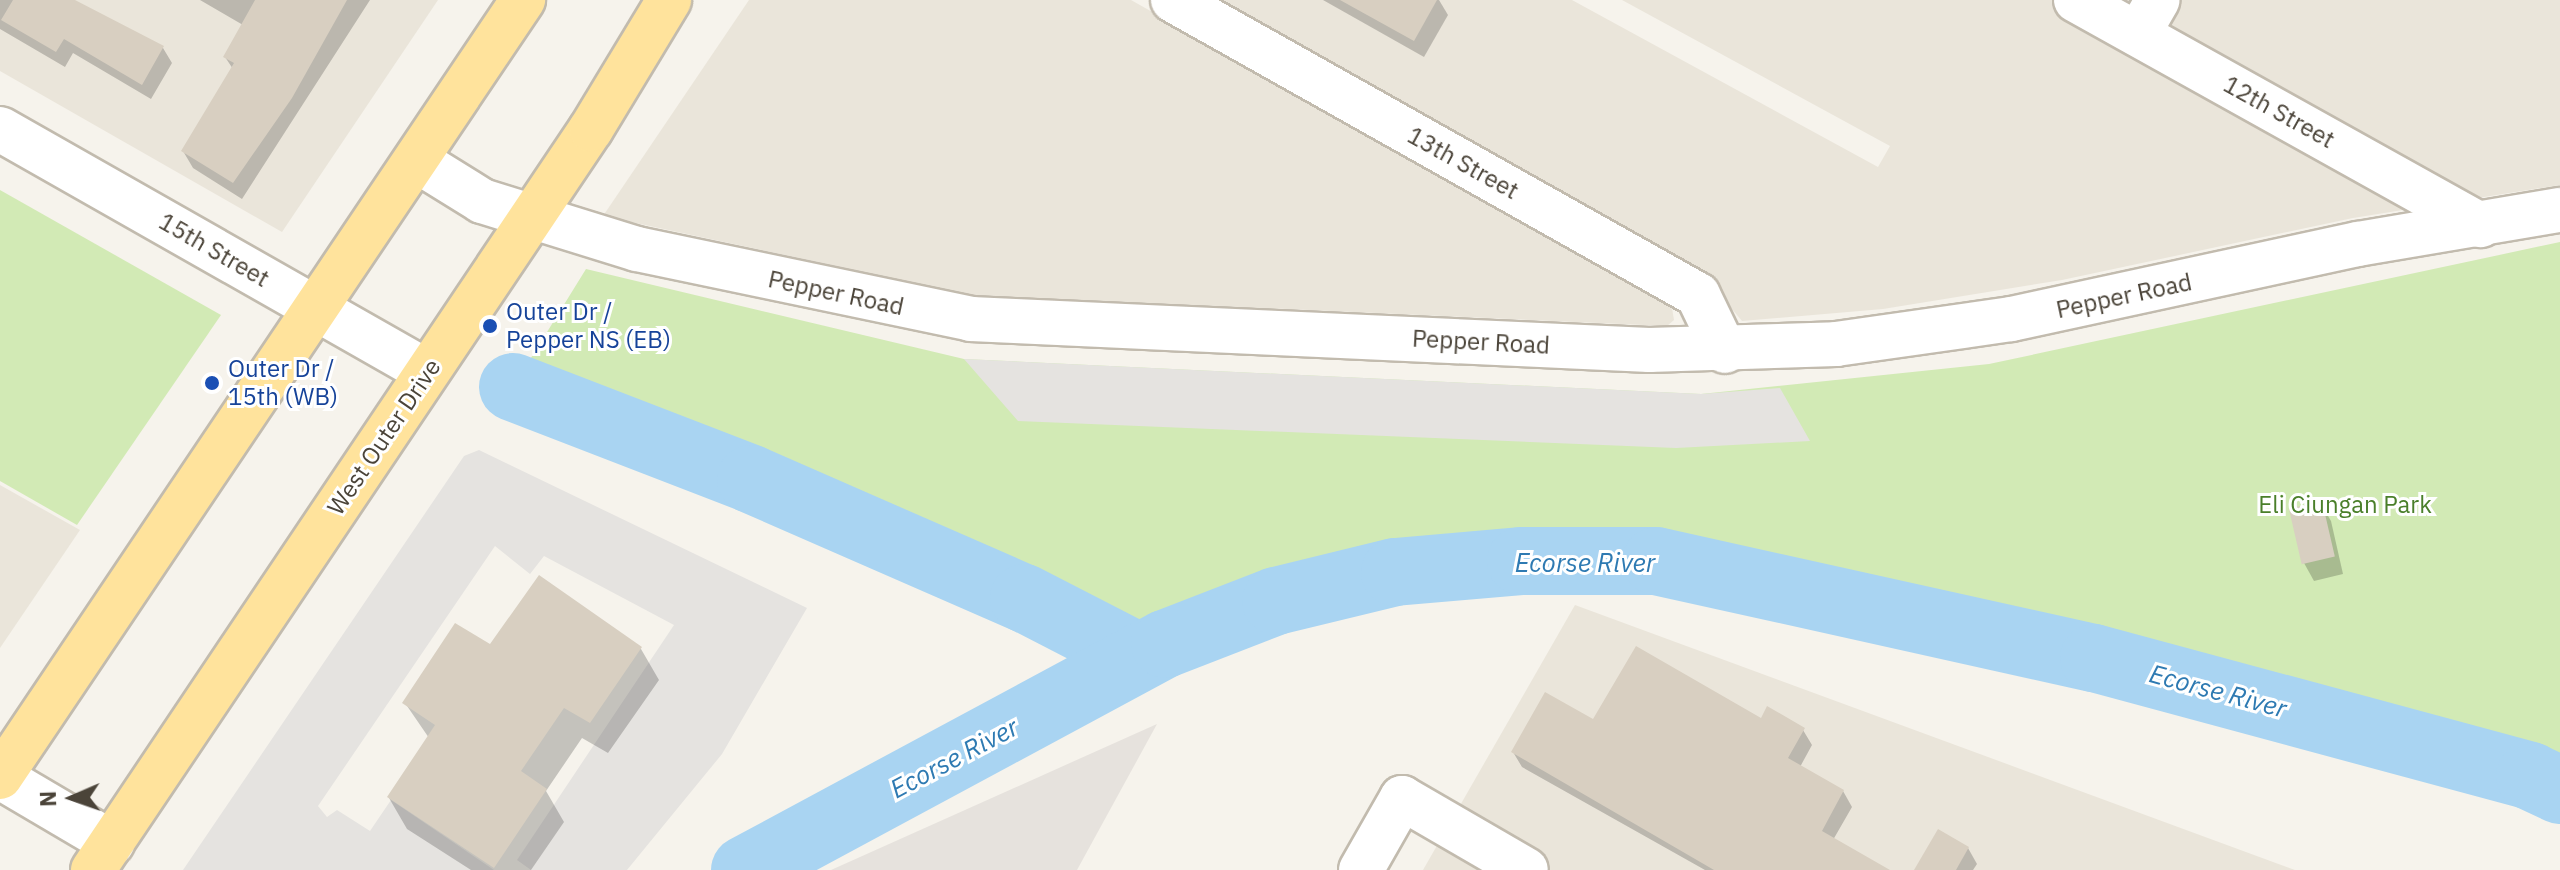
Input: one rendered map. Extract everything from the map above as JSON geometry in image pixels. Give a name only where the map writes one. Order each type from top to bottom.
[{"type":"main road","points":[[0,777],[523,0]]},
{"type":"main road","name":"West Outer Drive","points":[[102,856],[532,217],[669,0]]},
{"type":"street","name":"13th Street","points":[[1173,0],[1698,295],[1725,351]]},
{"type":"street","name":"12th Street","points":[[2076,0],[2148,17],[2481,225]]},
{"type":"street","name":"15th Street","points":[[0,129],[427,372]]},
{"type":"street","name":"Pepper Road","points":[[416,160],[482,201],[637,249],[971,319],[1725,351],[1836,344],[2011,319],[2358,244],[2560,210]]},
{"type":"street","points":[[0,777],[102,856]]},
{"type":"street","points":[[1361,870],[1402,798],[1526,870]]},
{"type":"shaded area","points":[[0,0],[438,0],[282,232],[0,71]]},
{"type":"shaded area","points":[[749,0],[1131,0],[1657,296],[1672,308],[1674,320],[1667,326],[971,295],[603,216]]},
{"type":"shaded area","points":[[1210,0],[1572,0],[1878,167],[1890,146],[1622,0],[2560,0],[2560,185],[2353,218],[2062,280],[1883,309],[1742,321],[1717,291]]},
{"type":"shaded area","points":[[964,359],[1701,394],[1780,388],[1810,441],[1676,448],[1018,421]]},
{"type":"shaded area","points":[[479,450],[807,608],[722,754],[627,870],[531,870],[517,860],[674,625],[544,556],[530,574],[495,546],[318,806],[327,817],[337,810],[370,831],[391,800],[494,870],[183,870],[464,456]]},
{"type":"shaded area","points":[[0,485],[80,530],[0,648]]},
{"type":"shaded area","points":[[1575,605],[2295,870],[1423,870]]},
{"type":"shaded area","points":[[1157,724],[1077,870],[831,870]]},
{"type":"green space","points":[[0,190],[221,315],[77,525],[0,481]]},
{"type":"green space","name":"Eli Ciungan Park","points":[[2560,242],[2560,790],[2530,776],[2094,658],[1656,561],[1521,561],[1395,572],[1276,601],[1139,657],[1024,598],[751,479],[513,387],[586,269],[964,359],[1701,394],[1989,364]]},
{"type":"building","points":[[13,0],[75,0],[164,46],[142,85],[64,39],[56,52],[1,20]]},
{"type":"building","points":[[255,0],[347,0],[292,98],[233,183],[181,151],[234,63],[223,57]]},
{"type":"building","points":[[1340,0],[1437,0],[1414,41]]},
{"type":"building","points":[[2322,501],[2335,557],[2302,564],[2289,509]]},
{"type":"building","points":[[539,575],[642,647],[590,723],[564,708],[521,771],[547,789],[494,868],[387,797],[435,725],[402,703],[455,623],[490,644]]},
{"type":"building","points":[[1636,646],[1761,718],[1767,706],[1805,728],[1788,758],[1844,790],[1822,831],[1890,870],[1714,870],[1511,752],[1545,692],[1593,719]]},
{"type":"building","points":[[1938,829],[1969,847],[1956,870],[1914,870]]},
{"type":"waterway","points":[[513,387],[751,479],[1024,598],[1139,657]]},
{"type":"waterway","name":"Ecorse River","points":[[745,870],[1165,644],[1276,601],[1395,572],[1521,561],[1656,561],[2094,658],[2530,776],[2560,790]]},
{"type":"place","name":"Outer Dr / Pepper NS (EB)","points":[[490,326]]},
{"type":"place","name":"Outer Dr / 15th (WB)","points":[[212,383]]}]
